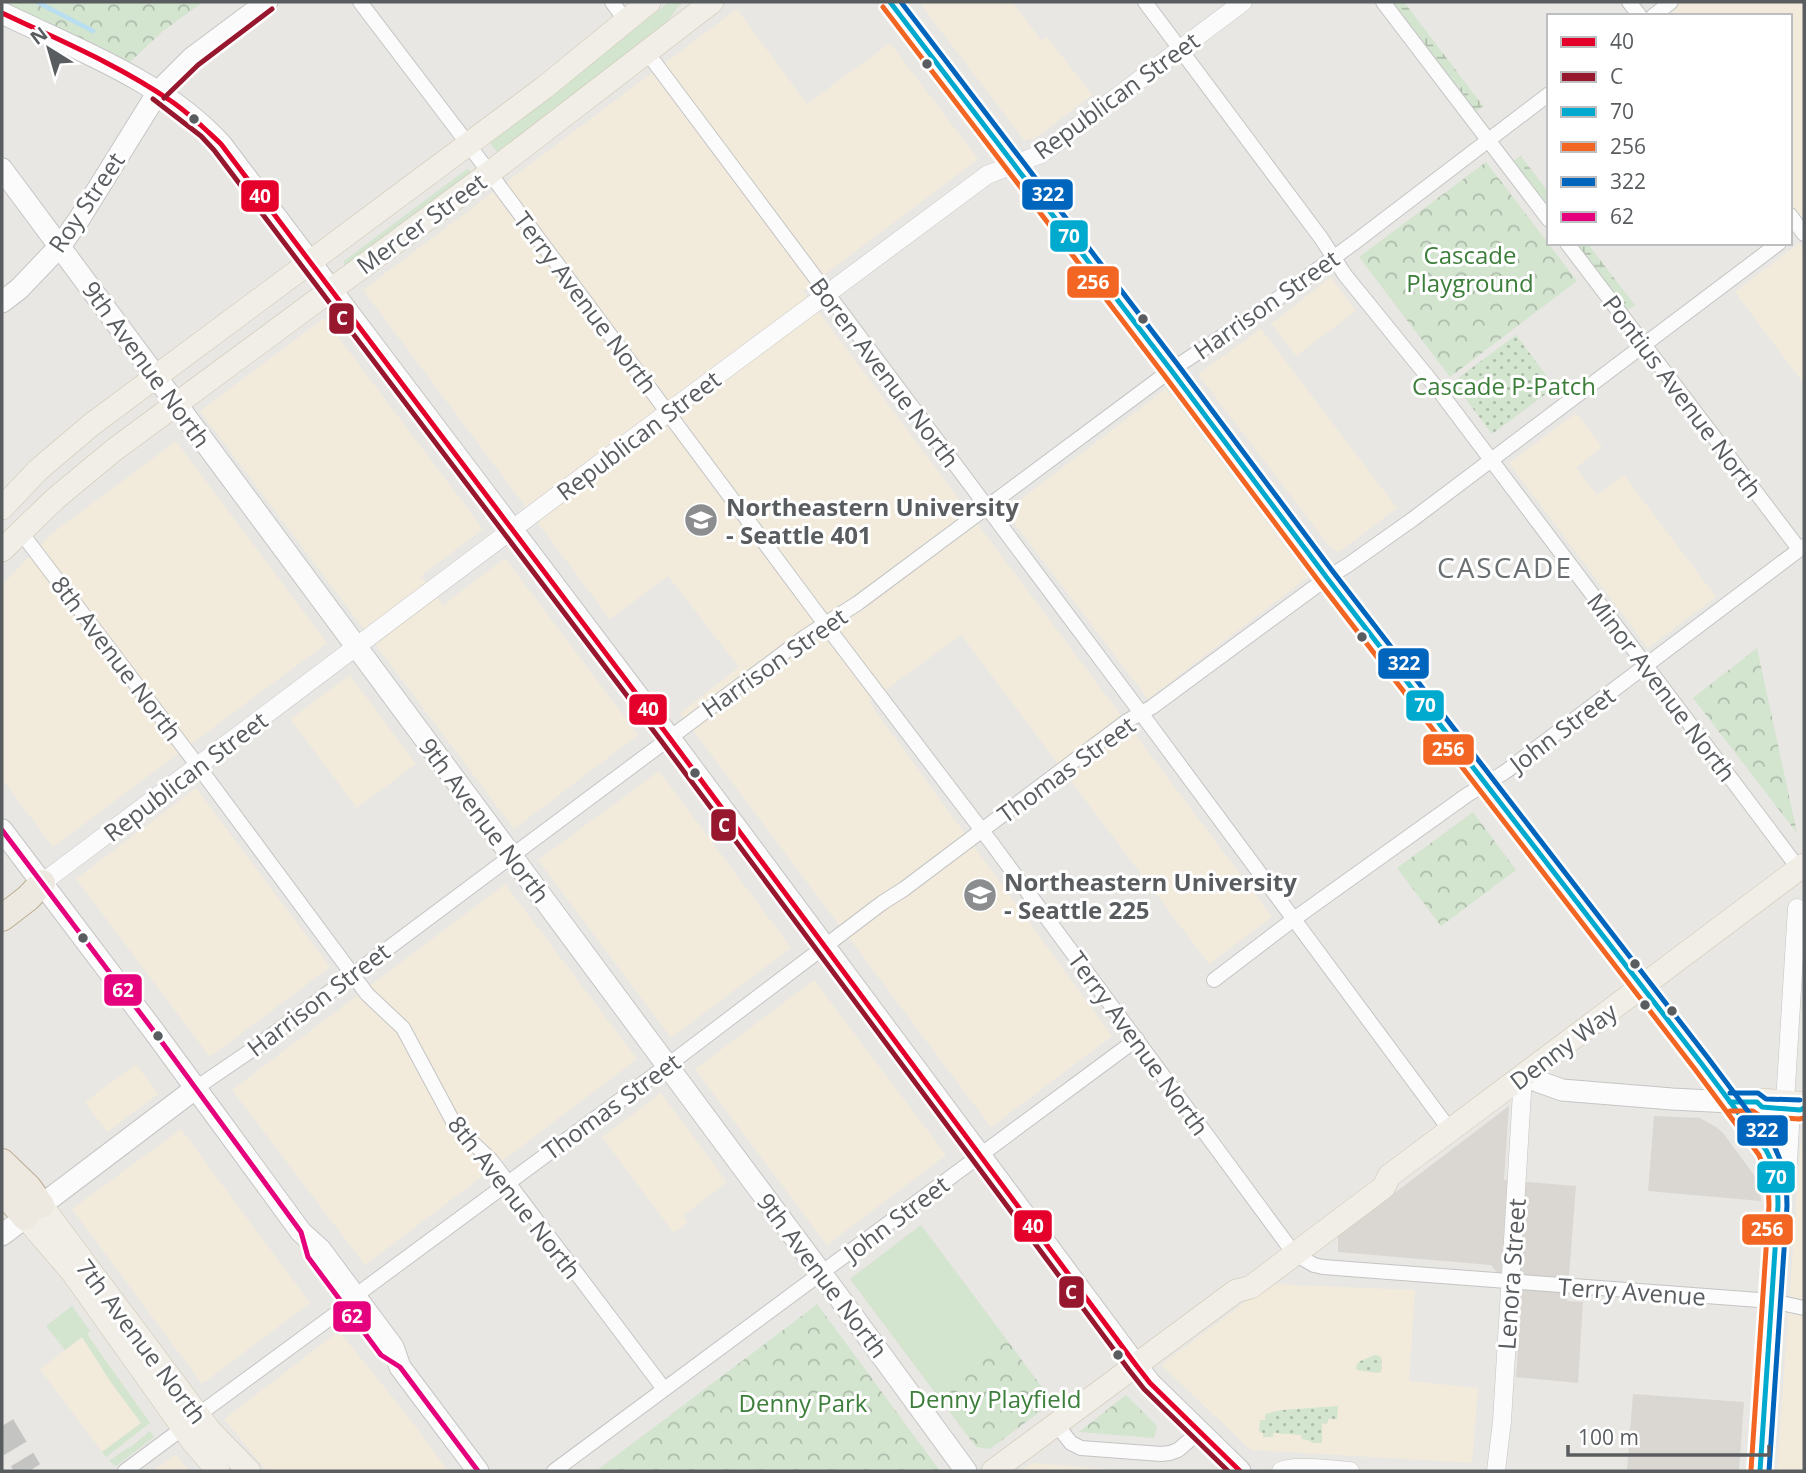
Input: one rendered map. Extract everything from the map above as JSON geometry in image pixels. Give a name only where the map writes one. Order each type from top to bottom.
[{"type":"highway","points":[[2,918],[29,898],[42,883]]},
{"type":"highway","points":[[2,1162],[27,1187],[33,1211]]},
{"type":"highway","points":[[2,1190],[33,1211]]},
{"type":"main road","name":"Roy Street","points":[[2,302],[19,289],[60,246],[158,92],[192,58],[267,2]]},
{"type":"main road","name":"Mercer Street","points":[[2,508],[38,470],[73,439],[545,87],[649,2]]},
{"type":"main road","name":"Mercer Street","points":[[2,550],[88,471],[489,173],[712,2]]},
{"type":"main road","points":[[890,2],[1327,578],[1730,1102]]},
{"type":"main road","points":[[2,13],[102,61],[158,92],[187,112],[221,144],[669,737],[1136,1365],[1150,1383],[1240,1471]]},
{"type":"main road","name":"9th Avenue North","points":[[2,169],[966,1471]]},
{"type":"main road","points":[[2,830],[301,1232],[308,1257],[350,1302],[381,1355],[400,1367],[478,1471]]},
{"type":"main road","name":"Denny Way","points":[[993,1471],[1236,1291],[1245,1277],[1291,1249],[1377,1177],[1389,1176],[1802,867]]},
{"type":"main road","points":[[1523,1076],[1562,1090],[1672,1100],[1762,1100],[1796,1106]]},
{"type":"main road","name":"Harrison Street","points":[[2,1234],[196,1088]]},
{"type":"main road","name":"7th Avenue North","points":[[33,1211],[191,1421],[211,1431],[249,1471]]},
{"type":"main road","name":"7th Avenue North","points":[[191,1421],[194,1444],[218,1471]]},
{"type":"street","name":"Terry Avenue North","points":[[360,2],[982,831],[1291,1249]]},
{"type":"street","points":[[612,2],[626,21]]},
{"type":"street","name":"Minor Avenue North","points":[[1145,2],[1345,275],[1440,392],[1646,666],[1802,867]]},
{"type":"street","name":"Republican Street","points":[[42,883],[987,175],[1041,154],[1243,2]]},
{"type":"street","points":[[1383,2],[1547,217]]},
{"type":"street","points":[[1656,14],[1671,2]]},
{"type":"street","name":"Boren Avenue North","points":[[646,51],[1450,1130]]},
{"type":"street","name":"Harrison Street","points":[[196,1088],[669,737],[858,603],[1171,370],[1258,313],[1547,96]]},
{"type":"street","name":"Pontius Avenue North","points":[[1569,245],[1802,547]]},
{"type":"street","name":"Thomas Street","points":[[125,1471],[1127,721],[1152,707],[1327,578],[1392,534],[1776,245]]},
{"type":"street","name":"8th Avenue North","points":[[20,531],[367,994],[403,1028],[456,1127],[491,1160],[664,1389]]},
{"type":"street","name":"John Street","points":[[1214,980],[1467,795],[1505,772],[1802,547]]},
{"type":"street","points":[[1777,885],[1800,908],[1796,1106],[1788,1162],[1778,1178]]},
{"type":"street","name":"John Street","points":[[554,1471],[1137,1039]]},
{"type":"street","name":"Lenora Street","points":[[1496,1471],[1502,1422],[1523,1076]]},
{"type":"street","points":[[1730,1102],[1766,1150],[1774,1163],[1778,1178],[1760,1471]]},
{"type":"street","name":"Terry Avenue","points":[[1291,1249],[1314,1265],[1323,1267],[1772,1301],[1804,1308]]},
{"type":"street","points":[[1056,1424],[1071,1443],[1081,1448],[1161,1454],[1178,1450],[1199,1432]]},
{"type":"street","points":[[1281,1471],[1298,1468],[1350,1471]]},
{"type":"shaded area","points":[[919,2],[1012,2],[1042,41],[1047,37],[1092,95],[1034,139],[1024,140]]},
{"type":"shaded area","points":[[1671,2],[1804,2],[1804,224],[1792,216],[1792,14],[1656,14]]},
{"type":"shaded area","points":[[737,9],[807,104],[890,43],[978,159],[803,291],[1272,917],[1209,964],[961,635],[869,702],[1112,1036],[991,1127],[680,713],[739,667],[668,576],[610,619],[363,290]]},
{"type":"shaded area","points":[[1799,243],[1804,250],[1804,384],[1735,292]]},
{"type":"shaded area","points":[[1331,277],[1356,311],[1296,356],[1271,324]]},
{"type":"shaded area","points":[[324,318],[483,529],[421,576],[443,605],[505,558],[638,735],[514,829],[200,411]]},
{"type":"shaded area","points":[[1261,329],[1397,508],[1339,552],[1329,546],[1198,374]]},
{"type":"shaded area","points":[[1166,389],[1308,577],[1148,699],[1005,511]]},
{"type":"shaded area","points":[[1576,413],[1602,447],[1576,468],[1597,495],[1624,475],[1716,597],[1648,648],[1509,463]]},
{"type":"shaded area","points":[[176,441],[327,643],[53,847],[2,779],[2,585],[51,534]]},
{"type":"shaded area","points":[[350,675],[416,764],[357,808],[290,719]]},
{"type":"shaded area","points":[[659,771],[791,948],[671,1038],[538,860]]},
{"type":"shaded area","points":[[196,788],[330,967],[210,1057],[76,879]]},
{"type":"shaded area","points":[[505,884],[637,1059],[365,1265],[232,1090]]},
{"type":"shaded area","points":[[814,980],[946,1155],[827,1245],[695,1069]]},
{"type":"shaded area","points":[[136,1064],[158,1094],[107,1132],[85,1102]]},
{"type":"shaded area","points":[[661,1093],[727,1182],[683,1216],[687,1223],[674,1233],[602,1137]]},
{"type":"shaded area","points":[[1804,1096],[1804,1471],[1777,1471]]},
{"type":"shaded area","points":[[1509,1106],[1504,1180],[1576,1186],[1567,1301],[1583,1302],[1578,1383],[1516,1377],[1521,1304],[1491,1265],[1338,1252],[1338,1236]]},
{"type":"shaded area","points":[[1654,1116],[1700,1118],[1716,1127],[1754,1175],[1759,1185],[1761,1201],[1648,1191]]},
{"type":"shaded area","points":[[181,1129],[310,1303],[202,1384],[72,1209]]},
{"type":"shaded area","points":[[1270,1284],[1415,1290],[1409,1381],[1478,1388],[1472,1463],[1251,1450],[1161,1365]]},
{"type":"shaded area","points":[[339,1331],[448,1471],[267,1471],[224,1419]]},
{"type":"shaded area","points":[[87,1333],[150,1423],[106,1457],[40,1369]]},
{"type":"shaded area","points":[[1633,1394],[1744,1402],[1739,1471],[1627,1471]]},
{"type":"shaded area","points":[[176,1454],[189,1471],[152,1471]]},
{"type":"shaded area","points":[[1032,1463],[1127,1471],[1020,1471]]},
{"type":"green space","points":[[4,2],[203,2],[163,31],[130,62]]},
{"type":"green space","points":[[669,2],[684,2],[663,27],[498,153],[490,143]]},
{"type":"green space","points":[[1390,2],[1404,2],[1483,106],[1475,112]]},
{"type":"green space","points":[[1521,156],[1547,190],[1547,207],[1512,162]]},
{"type":"green space","name":"Cascade Playground","points":[[1486,162],[1577,281],[1450,377],[1359,257]]},
{"type":"green space","points":[[467,169],[470,174],[344,266],[344,261]]},
{"type":"green space","points":[[1576,245],[1589,245],[1635,305],[1628,310]]},
{"type":"green space","name":"Cascade P-Patch","points":[[1516,335],[1555,387],[1492,434],[1453,382]]},
{"type":"green space","points":[[1757,648],[1797,833],[1693,698]]},
{"type":"green space","points":[[1473,812],[1516,870],[1441,926],[1397,868]]},
{"type":"green space","points":[[921,1225],[1007,1340],[936,1394],[850,1279]]},
{"type":"green space","name":"Denny Park","points":[[817,1304],[940,1471],[596,1471],[815,1306]]},
{"type":"green space","points":[[72,1306],[90,1331],[87,1334],[150,1423],[106,1457],[102,1452],[141,1423],[82,1337],[65,1350],[46,1326]]},
{"type":"green space","name":"Denny Playfield","points":[[1007,1340],[1053,1402],[990,1449],[976,1447],[936,1394]]},
{"type":"green space","points":[[1375,1355],[1380,1356],[1382,1361],[1381,1372],[1357,1370],[1358,1362]]},
{"type":"green space","points":[[1126,1395],[1157,1426],[1154,1438],[1079,1432]]},
{"type":"green space","points":[[1338,1406],[1337,1419],[1328,1419],[1328,1423],[1322,1424],[1322,1443],[1312,1443],[1302,1439],[1301,1435],[1273,1433],[1273,1437],[1263,1437],[1263,1433],[1259,1432],[1260,1420],[1265,1420],[1265,1414],[1282,1410]]},
{"type":"green space","points":[[150,1431],[154,1437],[116,1466],[109,1461],[130,1448]]},
{"type":"waterway","points":[[37,2],[93,31]]},
{"type":"tunnel","points":[[2,1426],[29,1471]]},
{"type":"transit line","name":"70","points":[[890,2],[1766,1150],[1776,1177],[1778,1206],[1760,1471]]},
{"type":"transit line","name":"322","points":[[901,2],[1334,573],[1774,1146],[1784,1175],[1787,1206],[1769,1471]]},
{"type":"transit line","name":"256","points":[[883,7],[1759,1155],[1768,1178],[1769,1206],[1751,1470]]},
{"type":"transit line","name":"C","points":[[164,98],[198,65],[272,9]]},
{"type":"transit line","name":"40","points":[[2,13],[131,76],[185,111],[221,144],[669,737],[1136,1365],[1150,1383],[1240,1471]]},
{"type":"transit line","name":"C","points":[[153,99],[201,136],[214,150],[662,742],[1129,1370],[1144,1389],[1228,1471]]},
{"type":"transit line","name":"62","points":[[2,830],[301,1232],[308,1257],[381,1355],[400,1367],[478,1471]]},
{"type":"transit line","name":"322","points":[[1730,1093],[1758,1093],[1766,1099],[1800,1100]]},
{"type":"transit line","name":"70","points":[[1730,1102],[1757,1102],[1762,1107],[1804,1108]]},
{"type":"transit line","name":"256","points":[[1730,1111],[1753,1111],[1760,1116],[1804,1118]]},
{"type":"place","name":"Northeastern University - Seattle 401","points":[[701,520]]},
{"type":"place","name":"Northeastern University - Seattle 225","points":[[980,895]]},
{"type":"district","name":"CASCADE","points":[[1505,567]]}]
